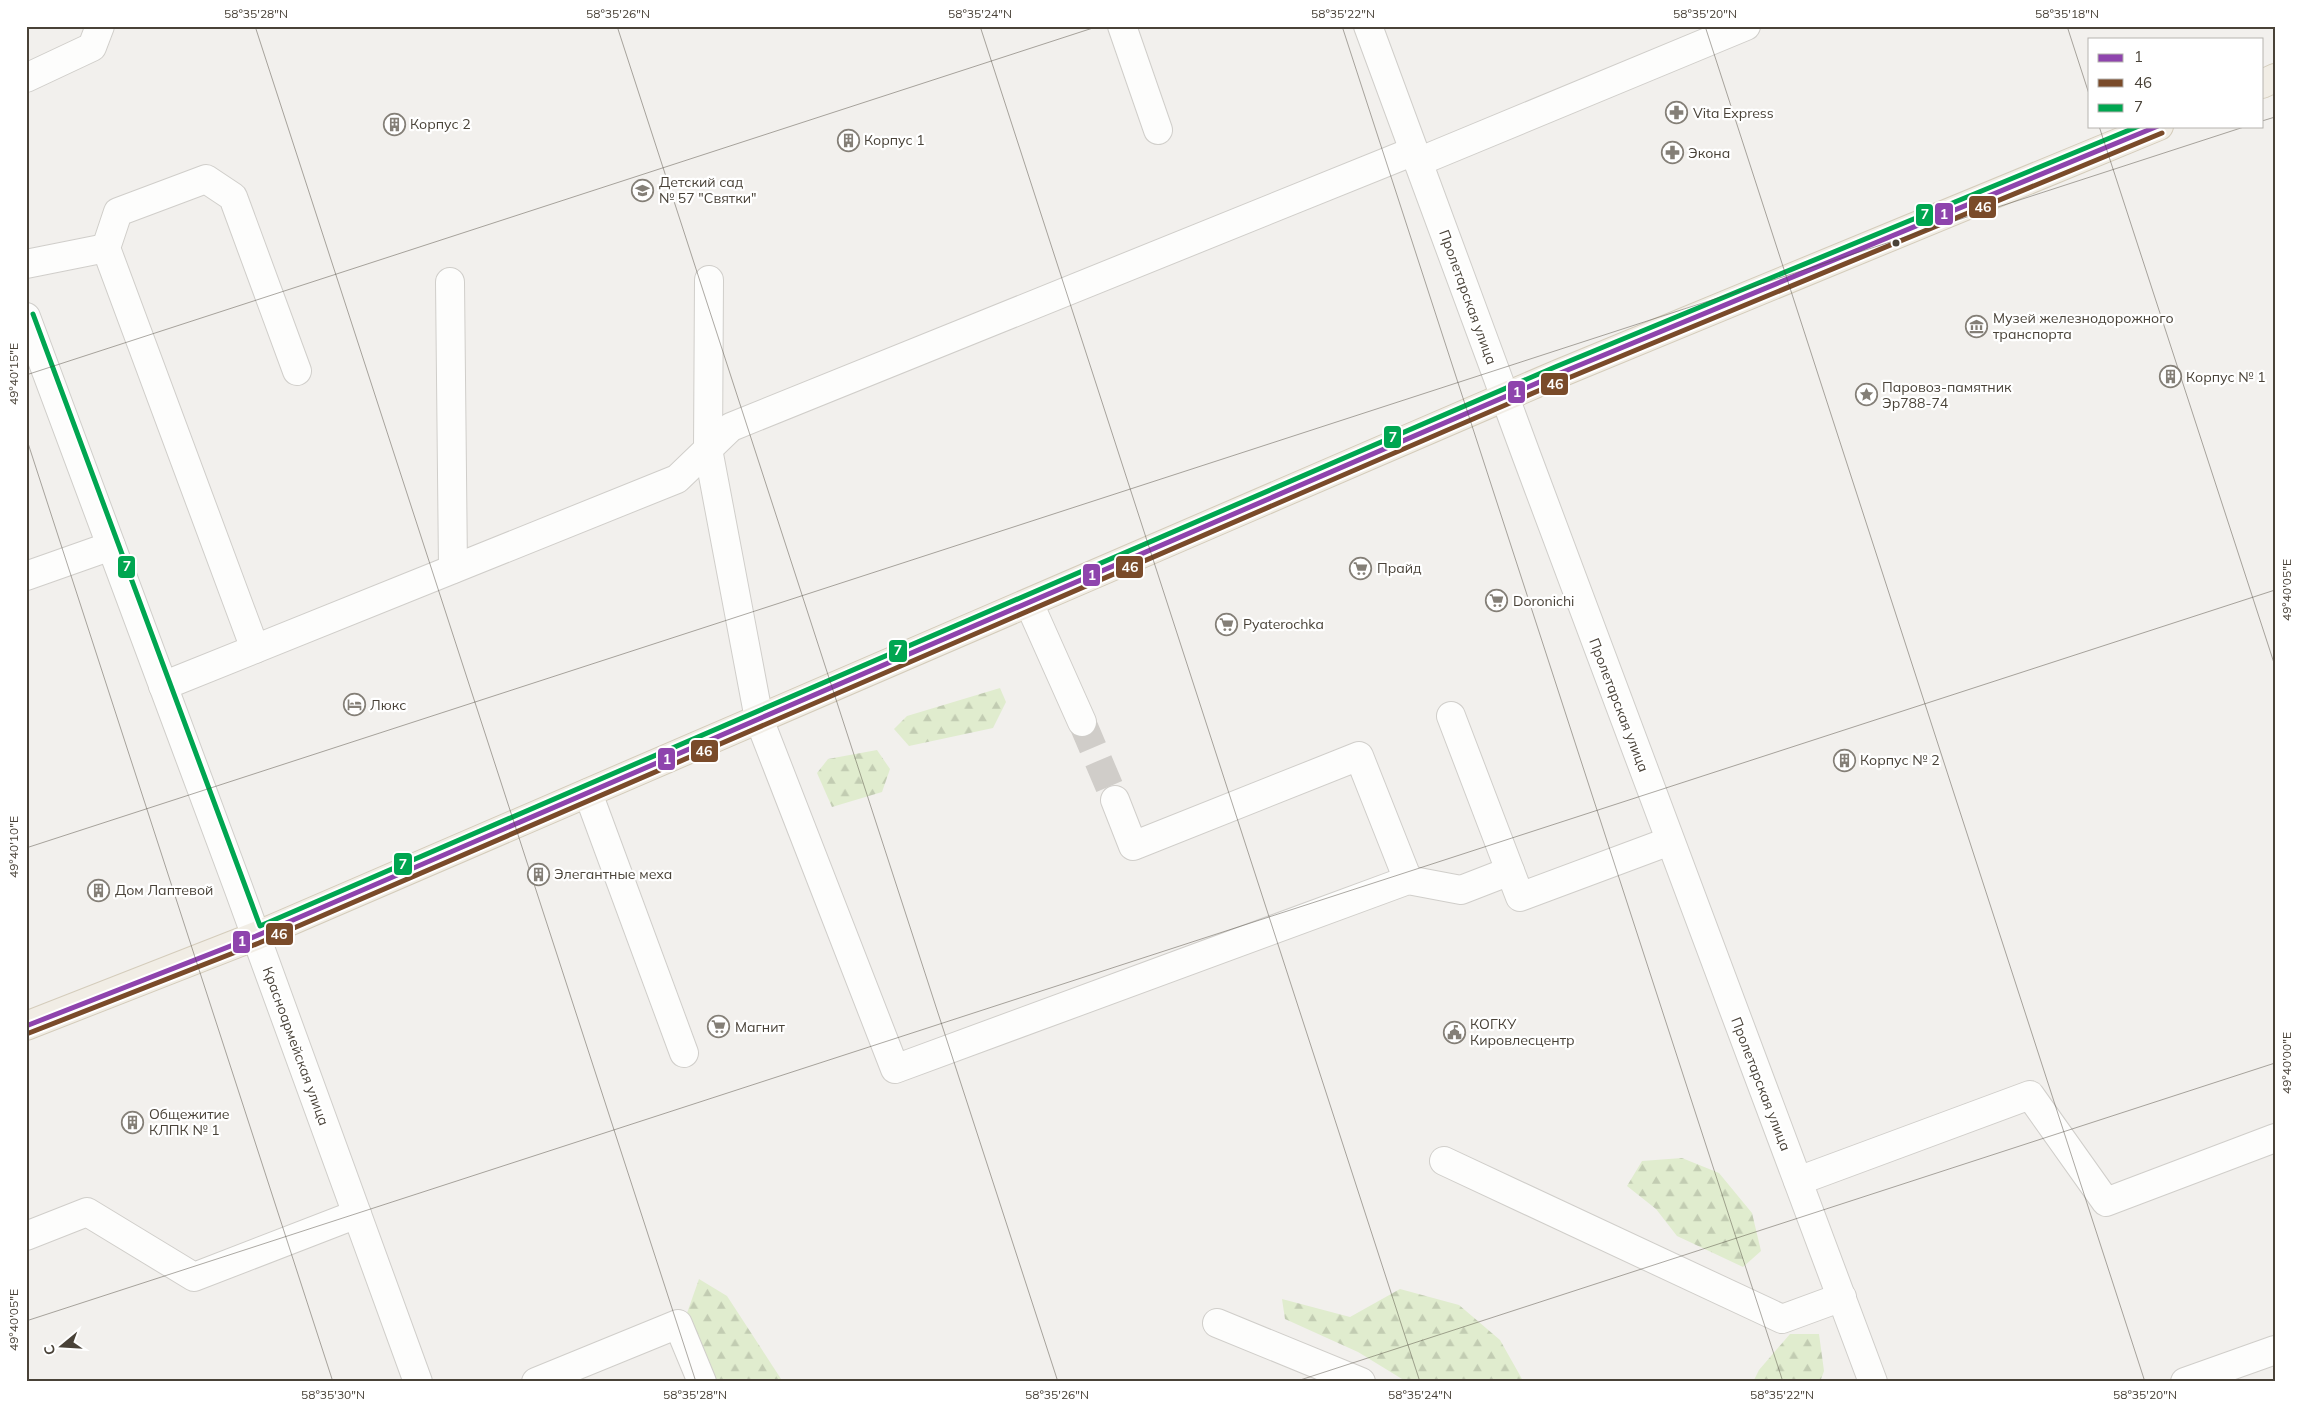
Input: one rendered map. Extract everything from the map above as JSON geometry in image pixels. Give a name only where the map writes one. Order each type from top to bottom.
[{"type":"main road","points":[[26,1026],[256,936],[1558,374],[2154,128]]},
{"type":"street","points":[[26,78],[92,47],[100,26]]},
{"type":"street","points":[[1122,26],[1158,130]]},
{"type":"street","name":"Пролетарская улица","points":[[1368,26],[1873,1382]]},
{"type":"street","points":[[163,686],[677,479],[731,427],[1416,157],[1712,33],[1746,26]]},
{"type":"street","points":[[255,649],[106,248],[118,212],[206,179],[233,197],[298,371]]},
{"type":"street","points":[[26,264],[106,248]]},
{"type":"street","points":[[709,280],[708,449],[759,719],[895,1069],[1408,880],[1461,890],[1510,871]]},
{"type":"street","points":[[450,282],[452,569]]},
{"type":"street","name":"Красноармейская улица","points":[[26,317],[256,936],[418,1382]]},
{"type":"street","points":[[26,576],[111,546]]},
{"type":"street","points":[[1030,602],[1082,722]]},
{"type":"street","points":[[1451,716],[1520,898],[1670,841]]},
{"type":"street","points":[[1115,800],[1133,846],[1359,756],[1408,880]]},
{"type":"street","points":[[588,792],[684,1053]]},
{"type":"street","points":[[1798,1181],[2030,1095],[2106,1202],[2275,1138]]},
{"type":"street","points":[[1444,1161],[1782,1319],[1842,1297]]},
{"type":"street","points":[[26,1236],[87,1212],[194,1277],[357,1214]]},
{"type":"street","points":[[1217,1323],[1360,1382]]},
{"type":"street","points":[[536,1382],[580,1373],[678,1324],[702,1382]]},
{"type":"street","points":[[2185,1382],[2275,1350]]},
{"type":"green space","points":[[1000,688],[1006,702],[993,728],[909,746],[894,729],[907,716]]},
{"type":"green space","points":[[877,750],[890,769],[882,792],[832,807],[817,773],[828,759]]},
{"type":"green space","points":[[1682,1158],[1719,1173],[1752,1213],[1761,1251],[1743,1267],[1677,1236],[1656,1209],[1627,1186],[1642,1161]]},
{"type":"green space","points":[[699,1279],[727,1296],[783,1382],[716,1382],[686,1316]]},
{"type":"green space","points":[[1400,1289],[1459,1305],[1500,1340],[1522,1379],[1526,1382],[1407,1382],[1358,1352],[1285,1319],[1282,1299],[1350,1317]]},
{"type":"green space","points":[[1790,1334],[1819,1334],[1824,1371],[1820,1382],[1753,1382],[1759,1370]]},
{"type":"tunnel","points":[[1082,722],[1115,800]]},
{"type":"transit line","name":"7","points":[[33,314],[260,926],[1555,367],[2134,128]]},
{"type":"transit line","name":"1","points":[[26,1026],[256,936],[1558,374],[2153,128]]},
{"type":"transit line","name":"46","points":[[29,1033],[259,943],[1561,381],[2162,133]]},
{"type":"place","name":"Vita Express","points":[[1677,113]]},
{"type":"place","name":"Корпус 2","points":[[394,124]]},
{"type":"place","name":"Корпус 1","points":[[848,140]]},
{"type":"place","name":"Экона","points":[[1672,153]]},
{"type":"place","name":"Детский сад № 57 \"Святки\"","points":[[643,190]]},
{"type":"place","name":"Музей железнодорожного транспорта","points":[[1977,326]]},
{"type":"place","name":"Корпус № 1","points":[[2170,377]]},
{"type":"place","name":"Паровоз-памятник Эр788-74","points":[[1866,395]]},
{"type":"place","name":"Прайд","points":[[1361,568]]},
{"type":"place","name":"Doronichi","points":[[1497,601]]},
{"type":"place","name":"Pyaterochka","points":[[1227,624]]},
{"type":"place","name":"Люкс","points":[[354,705]]},
{"type":"place","name":"Корпус № 2","points":[[1844,760]]},
{"type":"place","name":"Элегантные меха","points":[[538,874]]},
{"type":"place","name":"Дом Лаптевой","points":[[99,890]]},
{"type":"place","name":"Магнит","points":[[719,1027]]},
{"type":"place","name":"КОГКУ Кировлесцентр","points":[[1454,1032]]},
{"type":"place","name":"Общежитие КЛПК № 1","points":[[133,1122]]}]
